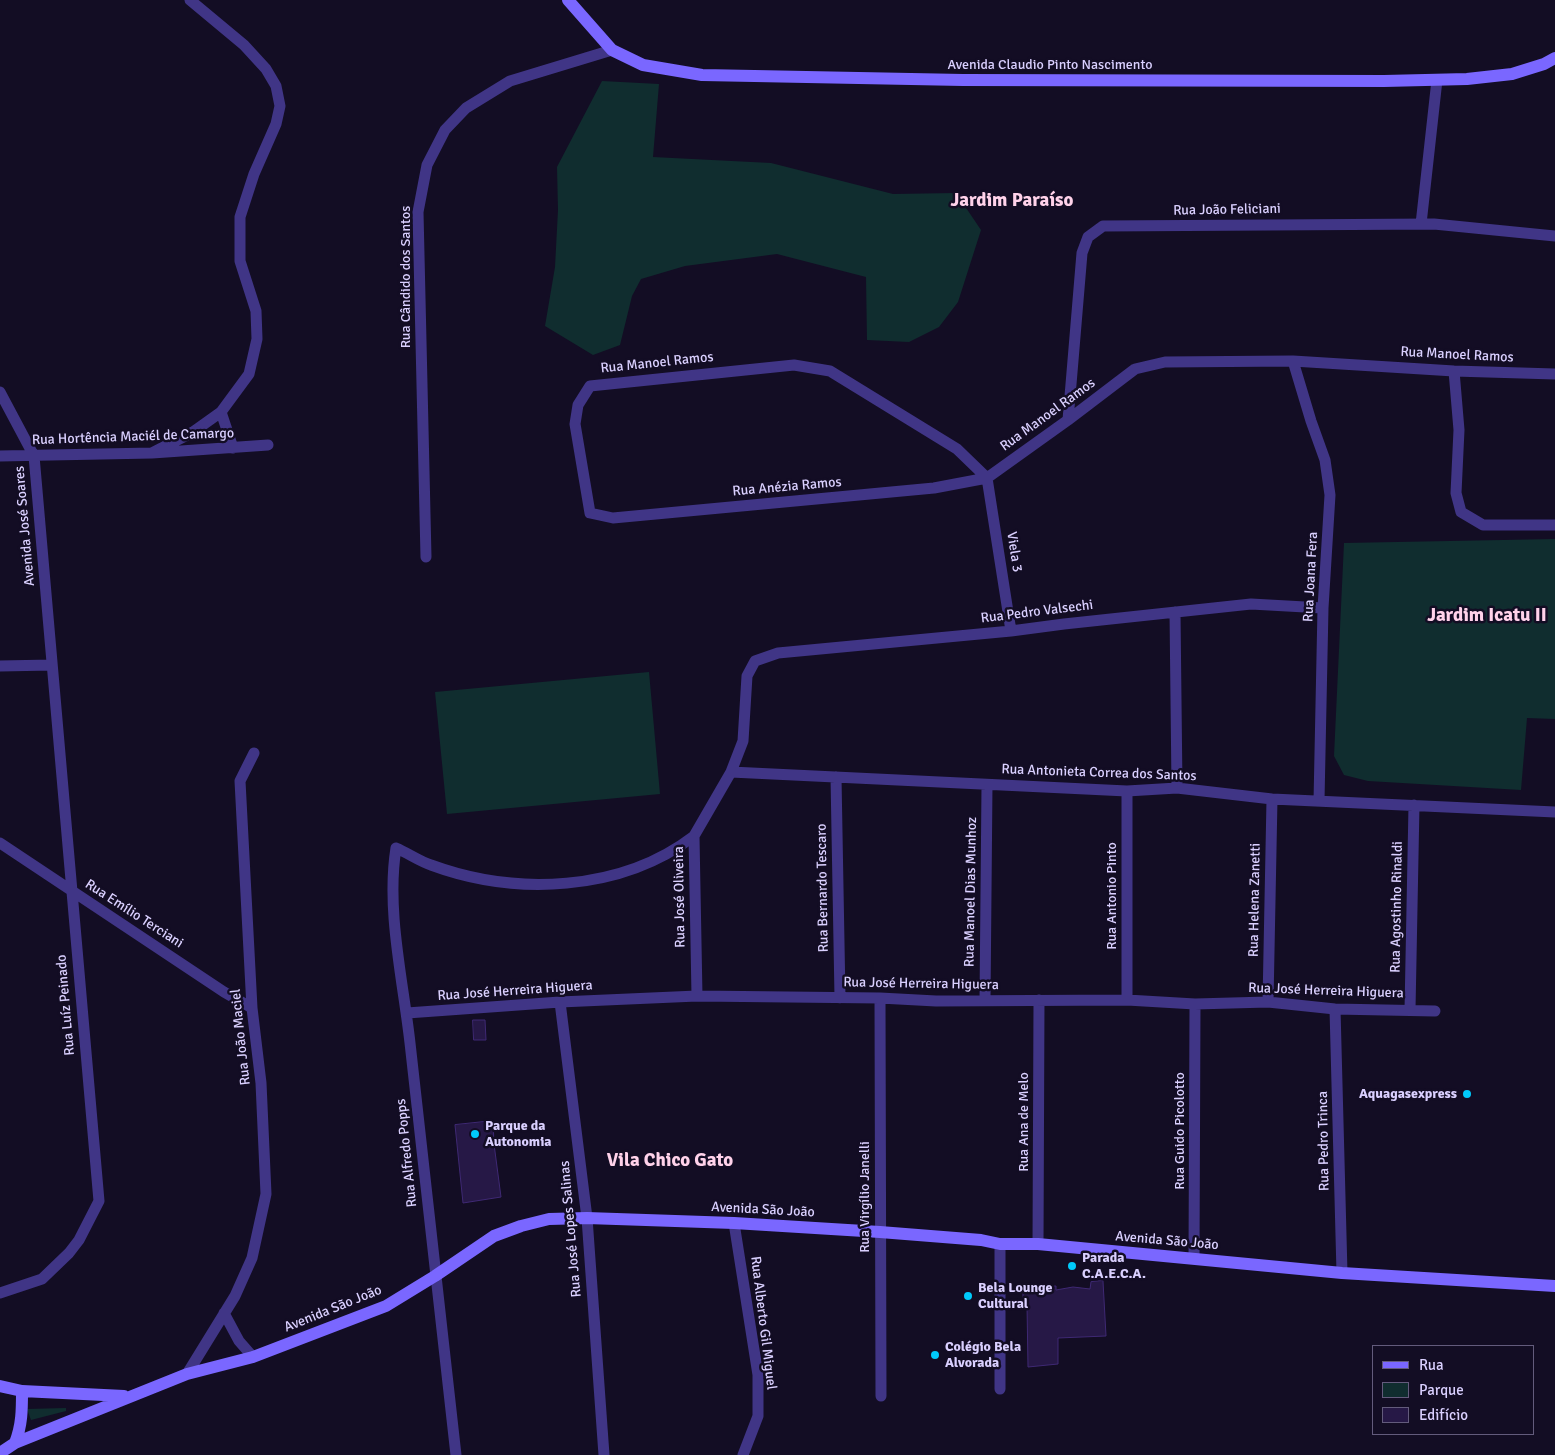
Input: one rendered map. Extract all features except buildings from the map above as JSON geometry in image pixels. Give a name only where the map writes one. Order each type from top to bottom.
[{"type":"main road","name":"Avenida Claudio Pinto Nascimento","points":[[568,0],[612,50],[644,65],[702,75],[980,80],[1437,80],[1512,74],[1544,64],[1555,58]]},
{"type":"main road","name":"Avenida São João","points":[[0,1453],[15,1443],[187,1374],[253,1357],[386,1306],[494,1236],[520,1226],[549,1219],[587,1218],[734,1223],[880,1232],[981,1240],[1000,1244],[1038,1244],[1342,1273],[1555,1286]]},
{"type":"main road","points":[[0,1386],[22,1391],[128,1397]]},
{"type":"main road","points":[[15,1443],[20,1429],[22,1391]]},
{"type":"street","points":[[152,452],[193,432],[221,412],[249,374],[257,339],[256,310],[240,260],[240,217],[254,174],[276,124],[280,106],[276,86],[266,69],[244,45],[190,0]]},
{"type":"street","name":"Rua Cândido dos Santos","points":[[426,557],[418,212],[427,165],[445,130],[466,108],[510,81],[612,50]]},
{"type":"street","points":[[1421,224],[1437,80]]},
{"type":"street","name":"Rua João Feliciani","points":[[1068,420],[1082,253],[1088,237],[1103,226],[1421,224],[1555,236]]},
{"type":"street","name":"Rua Manoel Ramos","points":[[590,513],[575,424],[578,405],[590,386],[794,365],[830,371],[957,449],[987,478],[1068,420],[1134,369],[1165,362],[1293,361],[1454,371],[1555,374]]},
{"type":"street","name":"Rua Joana Fera","points":[[1293,361],[1325,460],[1330,495],[1323,608],[1319,801]]},
{"type":"street","points":[[1454,371],[1459,430],[1456,493],[1461,512],[1483,525],[1555,525]]},
{"type":"street","name":"Avenida José Soares","points":[[0,392],[34,456],[52,665]]},
{"type":"street","points":[[221,412],[233,448]]},
{"type":"street","name":"Rua Hortência Maciél de Camargo","points":[[0,456],[152,452],[268,445]]},
{"type":"street","name":"Rua Anézia Ramos","points":[[590,513],[612,518],[934,488],[987,478]]},
{"type":"street","name":"Viela 3","points":[[987,478],[1011,631]]},
{"type":"street","name":"Rua Pedro Valsechi","points":[[756,660],[778,653],[1011,631],[1251,604],[1323,608]]},
{"type":"street","points":[[1175,612],[1177,788]]},
{"type":"street","name":"Rua José Oliveira","points":[[697,996],[694,836],[731,772],[743,741],[747,676],[756,660]]},
{"type":"street","points":[[0,666],[52,665]]},
{"type":"street","name":"Rua Luíz Peinado","points":[[0,1293],[42,1279],[69,1253],[79,1240],[98,1201],[52,665]]},
{"type":"street","name":"Rua João Maciel","points":[[187,1374],[235,1296],[252,1258],[266,1194],[262,1083],[252,1008],[240,781],[254,753]]},
{"type":"street","name":"Rua Antonieta Correa dos Santos","points":[[731,772],[1127,791],[1177,788],[1272,799],[1555,812]]},
{"type":"street","name":"Rua Bernardo Tescaro","points":[[836,777],[840,998]]},
{"type":"street","name":"Rua Manoel Dias Munhoz","points":[[984,1000],[987,785]]},
{"type":"street","name":"Rua Antonio Pinto","points":[[1127,791],[1127,1000]]},
{"type":"street","name":"Rua Helena Zanetti","points":[[1268,1002],[1272,799]]},
{"type":"street","name":"Rua Agostinho Rinaldi","points":[[1410,1010],[1414,806]]},
{"type":"street","name":"Rua Alfredo Popps","points":[[456,1455],[407,1014],[394,916],[393,870],[396,848],[430,865],[490,881],[556,885],[598,878],[634,868],[678,849],[694,836]]},
{"type":"street","name":"Rua Emílio Terciani","points":[[0,843],[224,992],[252,1008]]},
{"type":"street","name":"Rua José Herreira Higuera","points":[[407,1014],[560,1002],[697,996],[880,998],[936,1001],[1127,1000],[1195,1004],[1268,1002],[1335,1008],[1435,1011]]},
{"type":"street","name":"Rua Virgílio Janelli","points":[[880,998],[881,1396]]},
{"type":"street","name":"Rua Ana de Melo","points":[[1038,1244],[1039,1000]]},
{"type":"street","name":"Rua José Lopes Salinas","points":[[560,1002],[587,1218],[604,1455]]},
{"type":"street","name":"Rua Guido Picolotto","points":[[1194,1258],[1195,1004]]},
{"type":"street","name":"Rua Pedro Trinca","points":[[1335,1008],[1342,1273]]},
{"type":"street","name":"Rua Alberto Gil Miguel","points":[[734,1223],[758,1375],[758,1416],[743,1455]]},
{"type":"street","points":[[1000,1244],[1000,1389]]},
{"type":"street","points":[[224,1313],[239,1341],[253,1357]]},
{"type":"green space","points":[[602,81],[659,84],[653,157],[771,163],[893,194],[956,193],[981,230],[958,302],[939,327],[909,342],[867,340],[866,277],[777,254],[685,266],[641,279],[632,296],[620,345],[593,355],[545,326],[555,267],[558,210],[557,167]]},
{"type":"green space","points":[[1555,539],[1555,719],[1527,718],[1521,790],[1368,781],[1344,775],[1334,756],[1344,543]]},
{"type":"green space","points":[[649,672],[660,794],[447,814],[435,692]]},
{"type":"green space","points":[[66,1408],[66,1411],[31,1420],[27,1409]]},
{"type":"place","name":"Aquagasexpress","points":[[1467,1094]]},
{"type":"place","name":"Parque da Autonomia","points":[[475,1134]]},
{"type":"place","name":"Parada C.A.E.C.A.","points":[[1072,1266]]},
{"type":"place","name":"Bela Lounge Cultural","points":[[968,1296]]},
{"type":"place","name":"Colégio Bela Alvorada","points":[[935,1355]]},
{"type":"district","name":"Jardim Paraíso","points":[[1012,201]]},
{"type":"district","name":"Jardim Icatu II","points":[[1487,616]]},
{"type":"district","name":"Vila Chico Gato","points":[[670,1161]]}]
